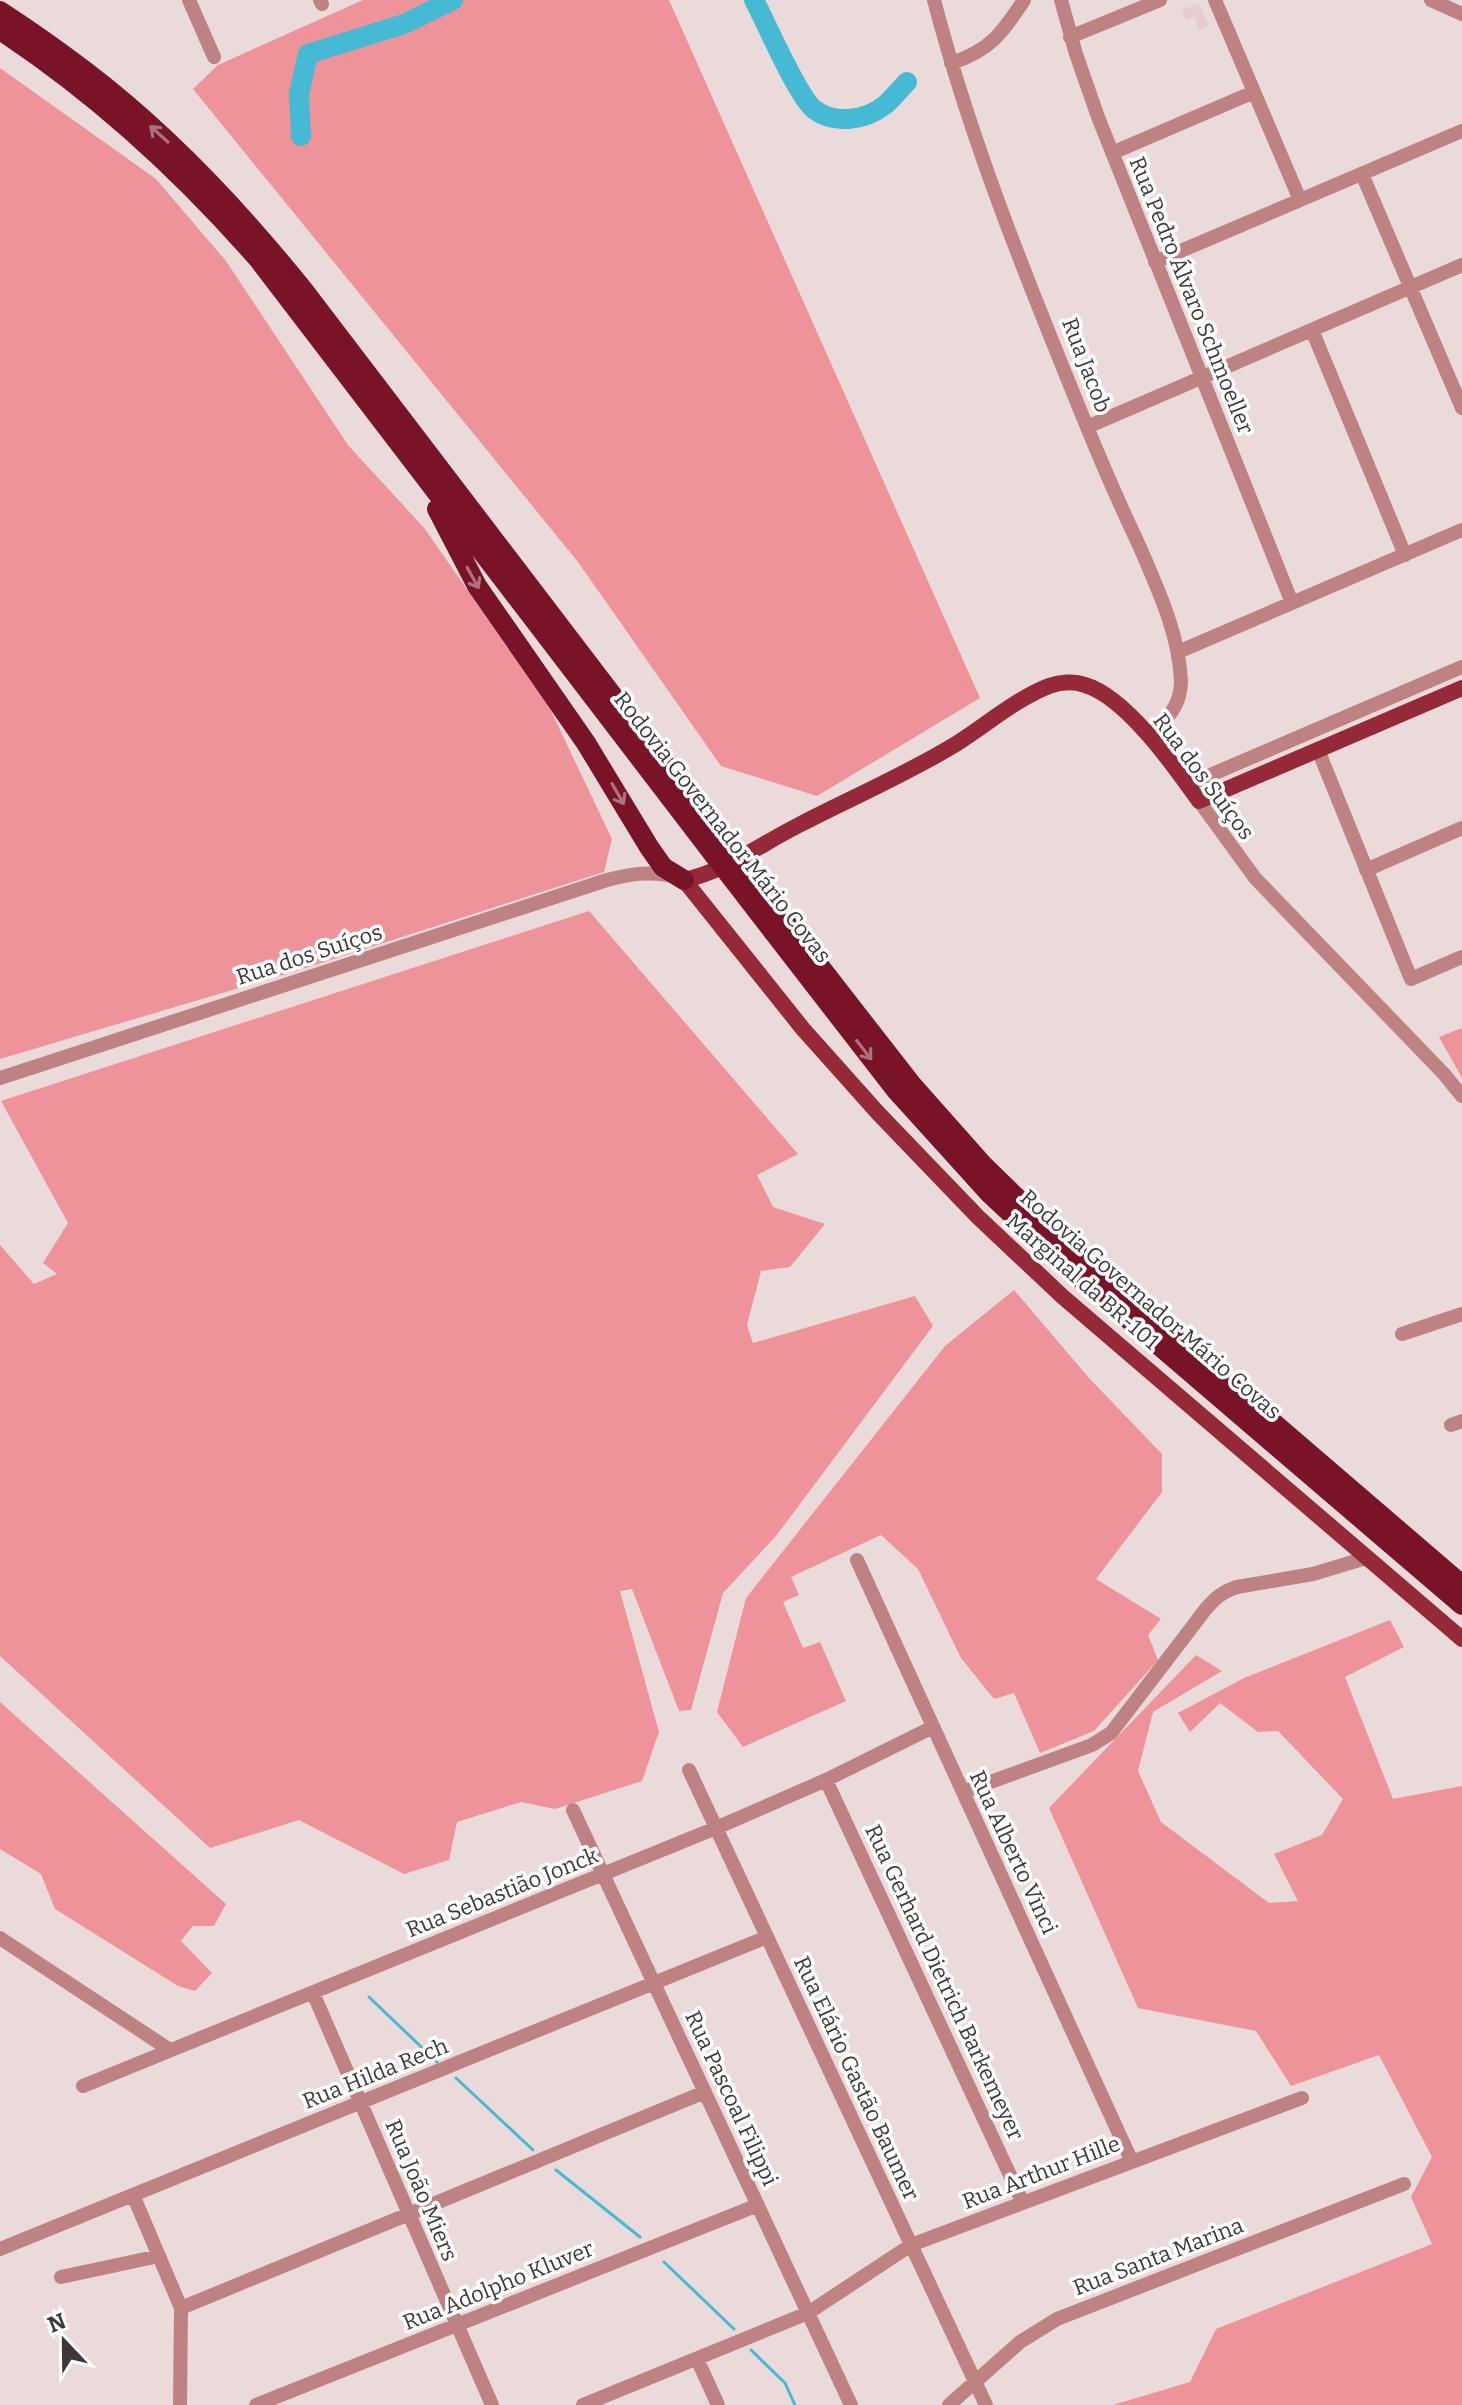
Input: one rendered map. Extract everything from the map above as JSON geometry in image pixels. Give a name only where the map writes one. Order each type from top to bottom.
[{"type":"highway","name":"Rodovia Governador Mário Covas","points":[[0,11],[128,105],[211,183],[305,292],[895,1089],[957,1159],[1000,1204],[1078,1276],[1462,1605]]},
{"type":"highway","name":"Rodovia Governador Mário Covas","points":[[0,30],[97,101],[202,197],[281,288],[411,459],[721,851]]},
{"type":"highway","points":[[411,459],[477,586],[586,743],[663,867],[684,880]]},
{"type":"highway","name":"Rodovia Governador Mário Covas","points":[[737,873],[912,1085],[983,1165],[1091,1266],[1462,1585]]},
{"type":"main road","name":"Rua dos Suíços","points":[[684,880],[711,873],[800,824],[897,777],[941,753],[1031,695],[1057,684],[1079,683],[1099,691],[1121,708],[1149,736],[1199,801]]},
{"type":"main road","points":[[1199,801],[1462,688]]},
{"type":"main road","name":"Marginal da BR-101","points":[[684,880],[812,1040],[978,1217],[1063,1297],[1462,1639]]},
{"type":"street","points":[[189,0],[214,57]]},
{"type":"street","name":"Rua Jacob","points":[[934,0],[980,154],[1087,427],[1156,583],[1178,652],[1179,700],[1171,714],[1149,736]]},
{"type":"street","points":[[951,63],[985,48],[999,35],[1024,0]]},
{"type":"street","name":"Rua Pedro Álvaro Schmoeller","points":[[1061,0],[1070,37],[1112,153],[1292,603]]},
{"type":"street","points":[[1070,37],[1160,0]]},
{"type":"street","points":[[1215,0],[1300,200]]},
{"type":"street","points":[[1431,0],[1462,14]]},
{"type":"street","points":[[1112,153],[1254,92]]},
{"type":"street","points":[[1155,262],[1462,131]]},
{"type":"street","points":[[1362,174],[1461,404]]},
{"type":"street","points":[[1087,427],[1462,265]]},
{"type":"street","points":[[1312,330],[1405,555]]},
{"type":"street","points":[[1178,652],[1462,530]]},
{"type":"street","points":[[1187,785],[1462,667]]},
{"type":"street","points":[[1318,750],[1411,979],[1462,957]]},
{"type":"street","name":"Rua dos Suíços","points":[[1199,801],[1255,878],[1462,1096]]},
{"type":"street","points":[[1366,870],[1462,828]]},
{"type":"street","points":[[632,873],[649,847]]},
{"type":"street","name":"Rua dos Suíços","points":[[0,1078],[632,873],[658,873],[684,880]]},
{"type":"street","points":[[1402,1334],[1462,1314]]},
{"type":"street","points":[[963,1792],[1092,1745],[1111,1733],[1216,1596],[1237,1587],[1313,1574],[1366,1558]]},
{"type":"street","name":"Rua Alberto Vinci","points":[[857,1560],[1132,2162]]},
{"type":"street","name":"Rua Sebastião Jonck","points":[[83,2086],[716,1828],[826,1780],[933,1727]]},
{"type":"street","name":"Rua Elário Gastão Baumer","points":[[689,1770],[986,2405]]},
{"type":"street","name":"Rua Gerhard Dietrich Barkemeyer","points":[[826,1780],[1023,2203]]},
{"type":"street","name":"Rua Pascoal Filippi","points":[[573,1810],[851,2405]]},
{"type":"street","name":"Rua Hilda Rech","points":[[0,2249],[767,1937]]},
{"type":"street","points":[[0,1938],[170,2050]]},
{"type":"street","name":"Rua João Miers","points":[[313,1993],[492,2405]]},
{"type":"street","points":[[181,2308],[705,2092]]},
{"type":"street","name":"Rua Arthur Hille","points":[[583,2405],[808,2313],[911,2245],[1302,2098]]},
{"type":"street","name":"Rua Santa Marina","points":[[949,2405],[1020,2342],[1057,2319],[1404,2184]]},
{"type":"street","points":[[133,2195],[181,2308],[180,2405]]},
{"type":"street","name":"Rua Adolpho Kluver","points":[[256,2405],[758,2205]]},
{"type":"street","points":[[61,2277],[159,2256]]},
{"type":"street","points":[[697,2359],[718,2405]]},
{"type":"shaded area","points":[[363,0],[669,0],[980,698],[817,796],[721,766],[578,562],[193,89],[218,65]]},
{"type":"shaded area","points":[[1199,3],[1209,26],[1199,30],[1194,17],[1186,20],[1182,10]]},
{"type":"shaded area","points":[[0,68],[156,179],[226,261],[348,445],[425,529],[550,709],[612,839],[604,872],[296,971],[0,1059]]},
{"type":"shaded area","points":[[589,911],[798,1154],[757,1175],[773,1207],[825,1224],[790,1267],[761,1271],[747,1325],[753,1343],[915,1296],[933,1326],[776,1536],[723,1593],[691,1710],[679,1711],[632,1589],[620,1591],[659,1732],[642,1781],[555,1809],[521,1802],[457,1822],[449,1860],[404,1874],[299,1820],[210,1848],[0,1656],[0,1245],[34,1284],[57,1274],[43,1263],[68,1223],[1,1101]]},
{"type":"shaded area","points":[[1462,1028],[1462,1078],[1439,1037]]},
{"type":"shaded area","points":[[1014,1290],[1089,1378],[1162,1454],[1162,1492],[1096,1579],[1161,1619],[1148,1635],[1158,1660],[1094,1731],[1040,1753],[1014,1693],[994,1699],[961,1658],[918,1569],[881,1535],[791,1577],[799,1595],[783,1602],[803,1648],[820,1642],[846,1701],[743,1747],[717,1712],[746,1598],[945,1346]]},
{"type":"shaded area","points":[[1390,1620],[1404,1647],[1345,1677],[1393,1799],[1462,1786],[1462,2405],[1113,2405],[1190,2382],[1216,2329],[1432,2244],[1411,2197],[1432,2157],[1379,2055],[1291,2086],[1256,2031],[1138,2008],[1049,1808],[1196,1655],[1222,1671],[1153,1712],[1138,1771],[1161,1822],[1269,1903],[1298,1901],[1274,1854],[1322,1835],[1343,1799],[1278,1731],[1258,1732],[1220,1703],[1190,1732],[1178,1713],[1244,1678]]},
{"type":"shaded area","points":[[0,1702],[226,1904],[214,1926],[193,1926],[181,1941],[212,1973],[195,1991],[178,1986],[55,1909],[41,1874],[0,1849]]},
{"type":"waterway","points":[[301,136],[299,94],[308,54],[404,24],[453,0]]},
{"type":"waterway","points":[[754,0],[800,91],[808,103],[823,115],[850,119],[869,114],[885,105],[907,82]]},
{"type":"waterway","points":[[369,1997],[437,2062]]},
{"type":"waterway","points":[[456,2078],[533,2150]]},
{"type":"waterway","points":[[556,2170],[640,2237]]},
{"type":"waterway","points":[[664,2262],[734,2329]]},
{"type":"waterway","points":[[751,2350],[785,2383],[795,2405]]}]
